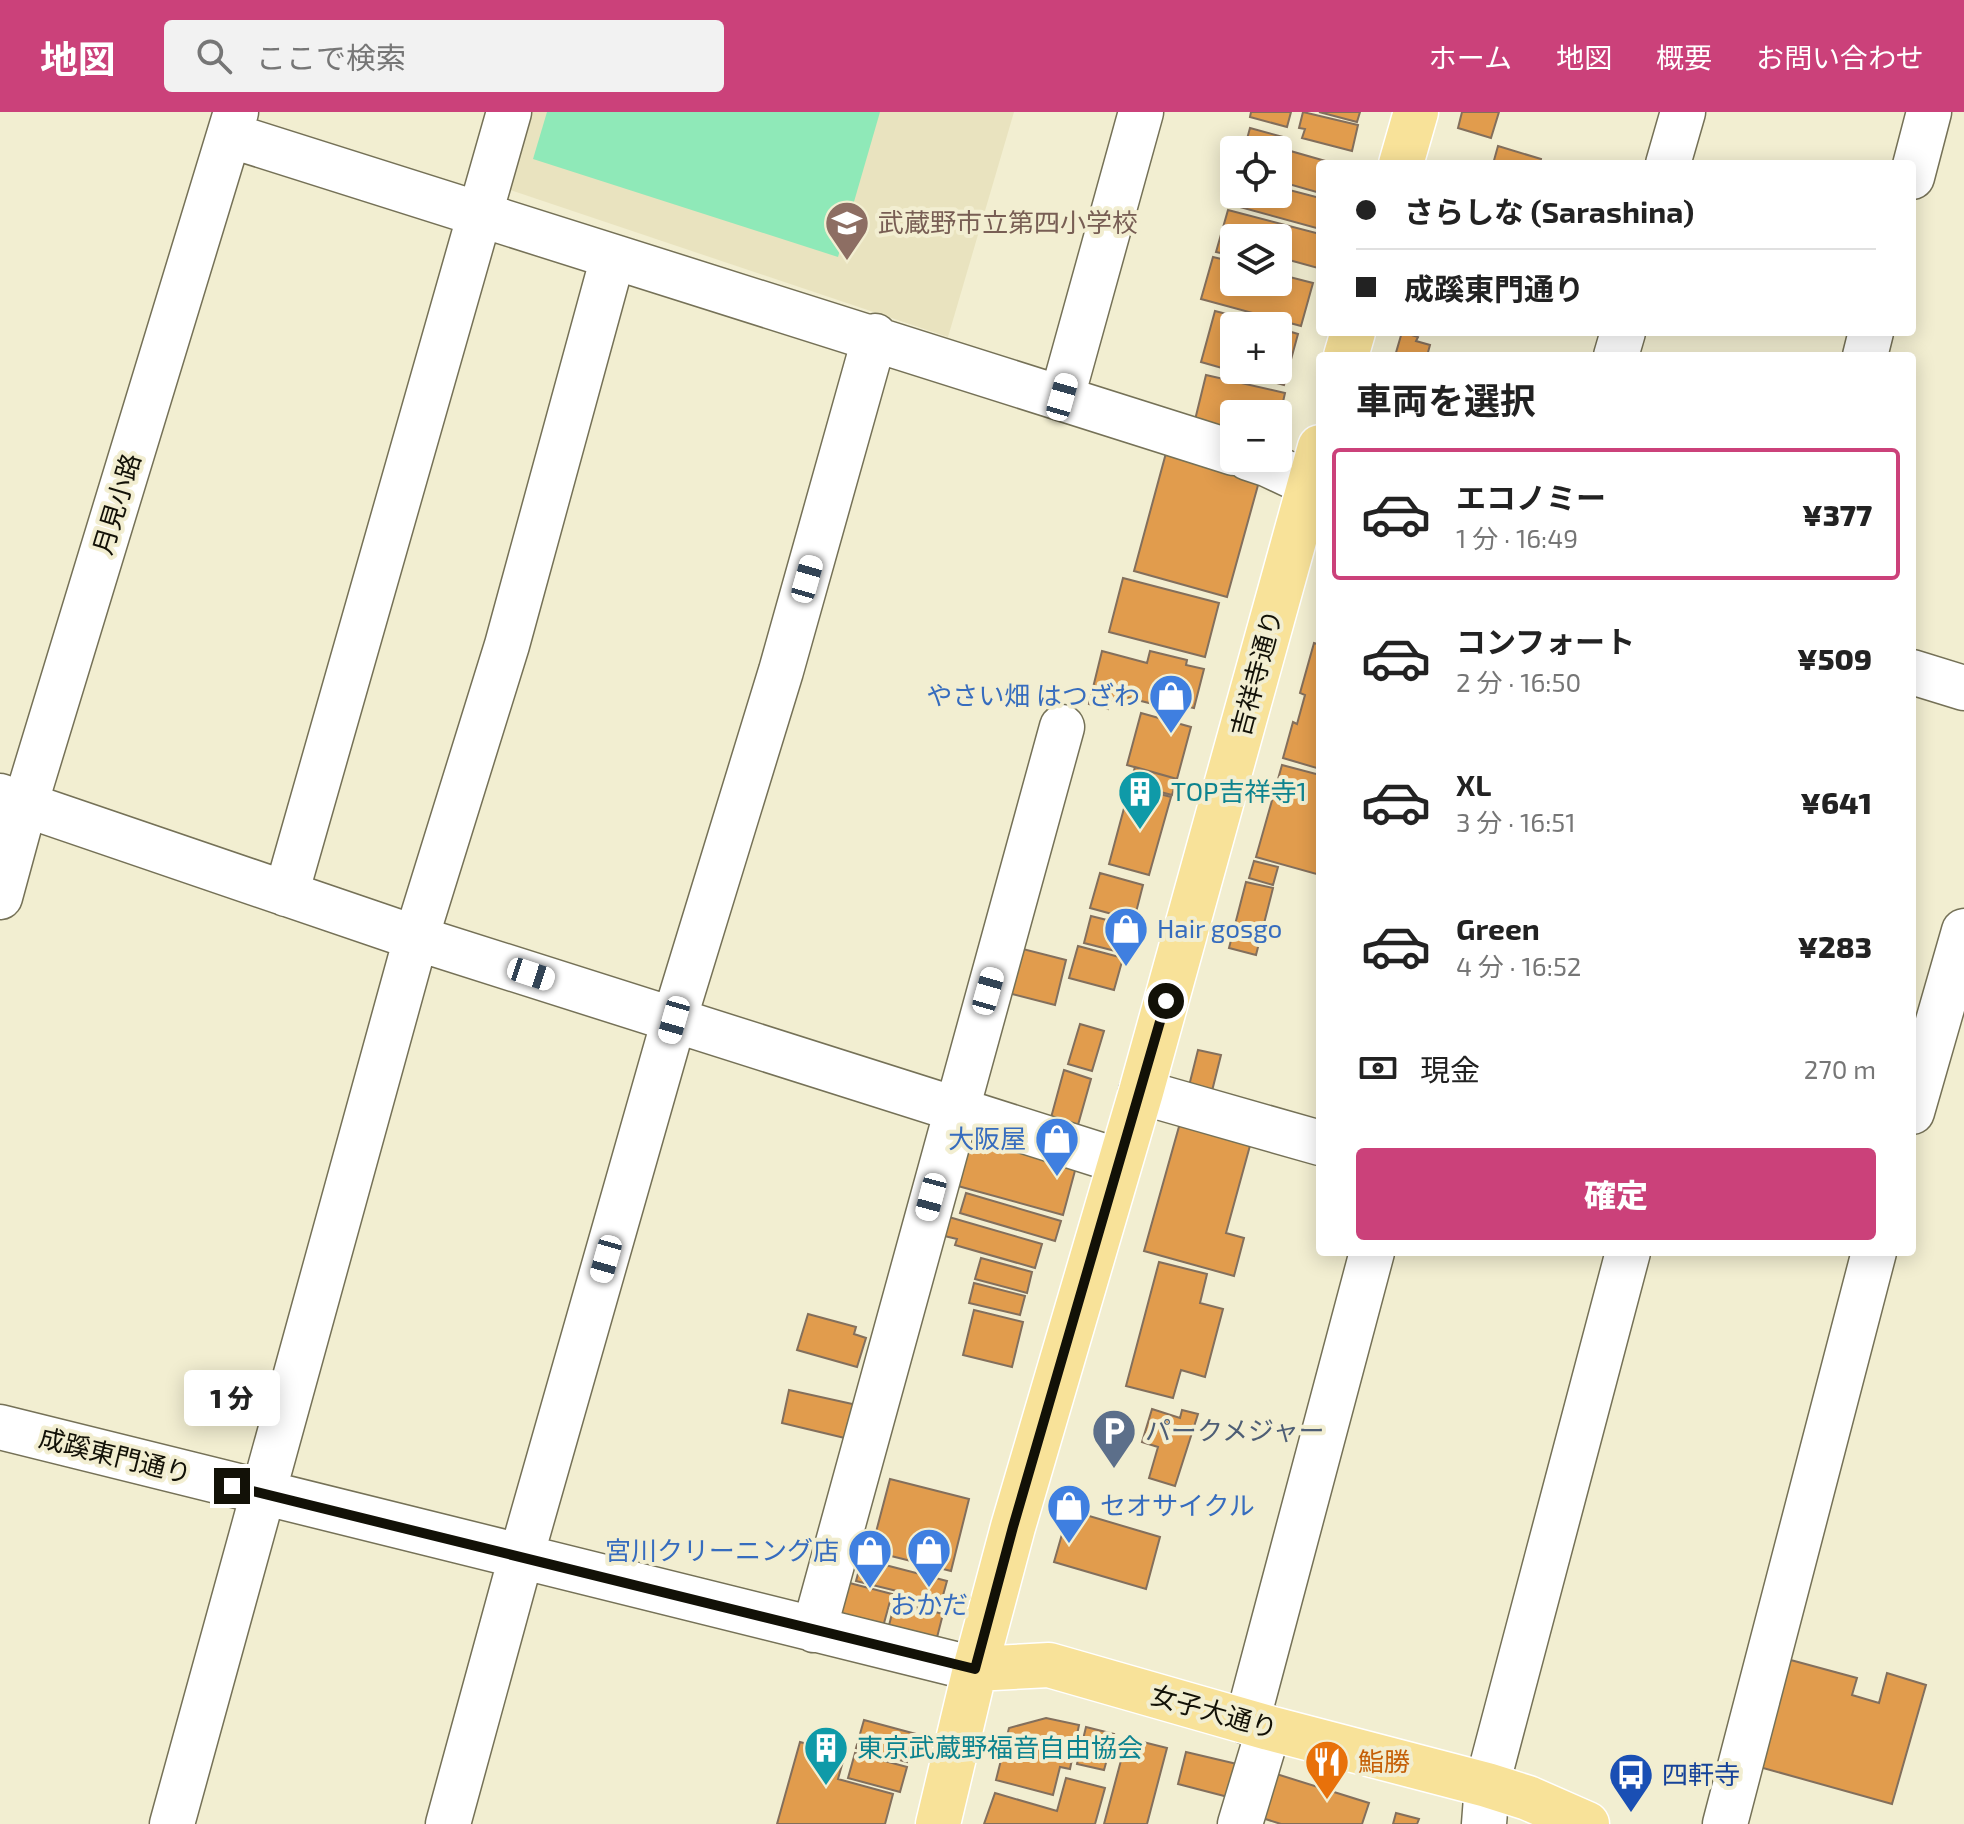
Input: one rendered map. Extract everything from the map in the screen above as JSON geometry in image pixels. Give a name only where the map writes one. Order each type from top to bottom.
[{"type":"main road","points":[[1402,160],[1416,112]]},
{"type":"main road","name":"吉祥寺通り","points":[[938,1824],[975,1669],[1316,474]]},
{"type":"main road","name":"女子大通り","points":[[975,1669],[1049,1665],[1258,1725],[1486,1804],[1528,1798],[1587,1824]]},
{"type":"street","points":[[286,894],[509,112]]},
{"type":"street","points":[[1062,397],[1141,112]]},
{"type":"street","points":[[1669,160],[1683,112]]},
{"type":"street","points":[[1916,162],[1929,112]]},
{"type":"street","points":[[232,124],[613,257],[875,336],[1220,448]]},
{"type":"street","name":"月見小路","points":[[0,897],[13,800],[232,124]]},
{"type":"street","points":[[172,1824],[416,938],[507,645],[613,257]]},
{"type":"street","points":[[448,1824],[674,1020],[781,671],[875,336]]},
{"type":"street","points":[[1292,469],[1316,474]]},
{"type":"street","points":[[1916,673],[1964,688]]},
{"type":"street","points":[[814,1630],[1062,727]]},
{"type":"street","points":[[13,800],[416,938],[1119,1161]]},
{"type":"street","points":[[1916,1098],[1964,931]]},
{"type":"street","points":[[1141,1092],[1316,1142]]},
{"type":"street","points":[[1240,1824],[1258,1725],[1371,1256]]},
{"type":"street","points":[[1486,1804],[1627,1256]]},
{"type":"street","points":[[1725,1824],[1873,1256]]},
{"type":"street","name":"成蹊東門通り","points":[[0,1427],[975,1669]]},
{"type":"shaded area","name":"武蔵野市立第四小学校","points":[[524,112],[1014,112],[948,337],[501,187]]},
{"type":"green space","points":[[547,112],[880,112],[838,257],[533,159]]},
{"type":"building","points":[[1251,112],[1291,112],[1287,127],[1250,117]]},
{"type":"building","points":[[1303,112],[1358,125],[1352,151],[1302,138],[1305,129],[1299,128]]},
{"type":"building","points":[[1319,112],[1360,112],[1357,122]]},
{"type":"building","points":[[1462,112],[1499,112],[1491,138],[1458,128]]},
{"type":"building","points":[[1250,128],[1279,136],[1248,136]]},
{"type":"building","points":[[1498,146],[1541,159],[1541,160],[1494,160]]},
{"type":"building","points":[[1292,151],[1322,160],[1316,160],[1316,192],[1292,185]]},
{"type":"building","points":[[1292,191],[1316,197],[1316,228],[1244,208],[1292,208]]},
{"type":"building","points":[[1228,210],[1282,224],[1224,224]]},
{"type":"building","points":[[1292,227],[1316,233],[1316,267],[1292,261]]},
{"type":"building","points":[[1213,257],[1220,259],[1220,296],[1292,296],[1292,278],[1313,283],[1301,326],[1292,324],[1292,312],[1249,312],[1201,299]]},
{"type":"building","points":[[1215,311],[1220,312],[1220,367],[1201,362]]},
{"type":"building","points":[[1292,332],[1298,334],[1292,356]]},
{"type":"building","points":[[1401,336],[1415,336],[1418,337],[1416,341],[1430,345],[1428,352],[1396,352]]},
{"type":"building","points":[[1206,375],[1220,378],[1220,384],[1246,384],[1285,393],[1283,400],[1220,400],[1220,430],[1194,424]]},
{"type":"building","points":[[1166,453],[1220,467],[1220,472],[1237,472],[1260,478],[1227,597],[1134,571]]},
{"type":"building","points":[[1123,578],[1219,603],[1205,657],[1109,632]]},
{"type":"building","points":[[1314,643],[1316,768],[1283,758],[1293,722],[1297,724],[1305,695],[1300,693]]},
{"type":"building","points":[[1102,651],[1147,663],[1150,651],[1187,660],[1186,665],[1204,669],[1194,708],[1175,704],[1173,709],[1129,698],[1128,702],[1111,698],[1108,709],[1089,704]]},
{"type":"building","points":[[1141,713],[1191,727],[1177,779],[1127,765]]},
{"type":"building","points":[[1282,765],[1316,774],[1316,874],[1256,857]]},
{"type":"building","points":[[1135,767],[1177,779],[1172,795],[1130,784]]},
{"type":"building","name":"TOP吉祥寺1","points":[[1130,786],[1171,797],[1149,875],[1109,864]]},
{"type":"building","points":[[1254,861],[1278,867],[1273,885],[1249,878]]},
{"type":"building","points":[[1100,873],[1143,885],[1134,920],[1090,908]]},
{"type":"building","points":[[1246,882],[1273,888],[1256,955],[1229,948]]},
{"type":"building","points":[[1091,916],[1131,926],[1123,953],[1084,943]]},
{"type":"building","points":[[1078,946],[1123,958],[1114,990],[1069,978]]},
{"type":"building","points":[[1015,947],[1066,960],[1055,1005],[1004,992]]},
{"type":"building","points":[[1080,1024],[1104,1031],[1092,1071],[1068,1064]]},
{"type":"building","points":[[1198,1050],[1221,1055],[1211,1095],[1188,1090]]},
{"type":"building","points":[[1064,1070],[1091,1079],[1076,1132],[1049,1125]]},
{"type":"building","points":[[1180,1123],[1251,1142],[1226,1233],[1244,1238],[1234,1276],[1144,1251]]},
{"type":"building","points":[[960,1135],[1076,1167],[1063,1215],[947,1183]]},
{"type":"building","points":[[966,1193],[1061,1221],[1055,1241],[960,1213]]},
{"type":"building","points":[[942,1215],[1042,1244],[1035,1268],[955,1245],[957,1239],[936,1234]]},
{"type":"building","points":[[981,1258],[1032,1272],[1027,1293],[975,1279]]},
{"type":"building","points":[[1159,1262],[1207,1274],[1200,1303],[1223,1309],[1205,1377],[1181,1370],[1173,1398],[1126,1386]]},
{"type":"building","points":[[974,1283],[1025,1296],[1020,1315],[969,1303]]},
{"type":"building","points":[[974,1310],[1023,1322],[1012,1367],[963,1355]]},
{"type":"building","points":[[808,1314],[856,1327],[854,1334],[866,1338],[857,1367],[797,1350]]},
{"type":"building","points":[[789,1390],[857,1405],[849,1439],[782,1423]]},
{"type":"building","points":[[1152,1409],[1180,1418],[1182,1410],[1198,1414],[1175,1486],[1149,1478],[1158,1447],[1142,1442]]},
{"type":"building","points":[[890,1479],[969,1499],[951,1571],[871,1551]]},
{"type":"building","points":[[1069,1510],[1160,1537],[1146,1589],[1054,1562]]},
{"type":"building","points":[[862,1559],[947,1581],[940,1606],[856,1581]]},
{"type":"building","points":[[838,1580],[892,1594],[881,1634],[828,1620]]},
{"type":"building","points":[[895,1602],[943,1614],[934,1649],[886,1637]]},
{"type":"building","points":[[1787,1659],[1857,1678],[1852,1695],[1879,1703],[1887,1673],[1926,1685],[1892,1804],[1756,1766]]},
{"type":"building","points":[[1046,1718],[1079,1725],[1070,1769],[1060,1767],[1053,1795],[996,1780],[1009,1728]]},
{"type":"building","points":[[864,1720],[916,1734],[907,1762],[856,1748]]},
{"type":"building","points":[[1086,1727],[1114,1734],[1104,1770],[1077,1764]]},
{"type":"building","points":[[1127,1738],[1167,1748],[1147,1824],[1104,1824]]},
{"type":"building","name":"東京武蔵野福音自由協会","points":[[800,1742],[845,1754],[838,1779],[893,1794],[885,1824],[777,1824]]},
{"type":"building","points":[[1186,1752],[1237,1764],[1228,1797],[1178,1784]]},
{"type":"building","points":[[855,1753],[907,1767],[900,1792],[848,1778]]},
{"type":"building","points":[[1270,1772],[1369,1803],[1362,1824],[1281,1824],[1256,1816]]},
{"type":"building","points":[[1066,1778],[1105,1788],[1095,1824],[984,1824],[995,1793],[1057,1811]]},
{"type":"building","points":[[1396,1813],[1419,1819],[1417,1824],[1393,1824]]},
{"type":"place","name":"武蔵野市立第四小学校","points":[[847,262]]},
{"type":"place","name":"やさい畑 はつざわ","points":[[1171,735]]},
{"type":"place","name":"TOP吉祥寺1","points":[[1140,831]]},
{"type":"place","name":"Hair gosgo","points":[[1126,968]]},
{"type":"place","name":"大阪屋","points":[[1057,1178]]},
{"type":"place","name":"パークメジャー","points":[[1114,1470]]},
{"type":"place","name":"セオサイクル","points":[[1069,1545]]},
{"type":"place","name":"おかだ","points":[[929,1589]]},
{"type":"place","name":"宮川クリーニング店","points":[[870,1590]]},
{"type":"place","name":"東京武蔵野福音自由協会","points":[[826,1787]]},
{"type":"place","name":"鮨勝","points":[[1327,1801]]},
{"type":"place","name":"四軒寺","points":[[1631,1814]]},
{"type":"route","points":[[232,1486],[975,1669],[1013,1527],[1166,1001]]}]
